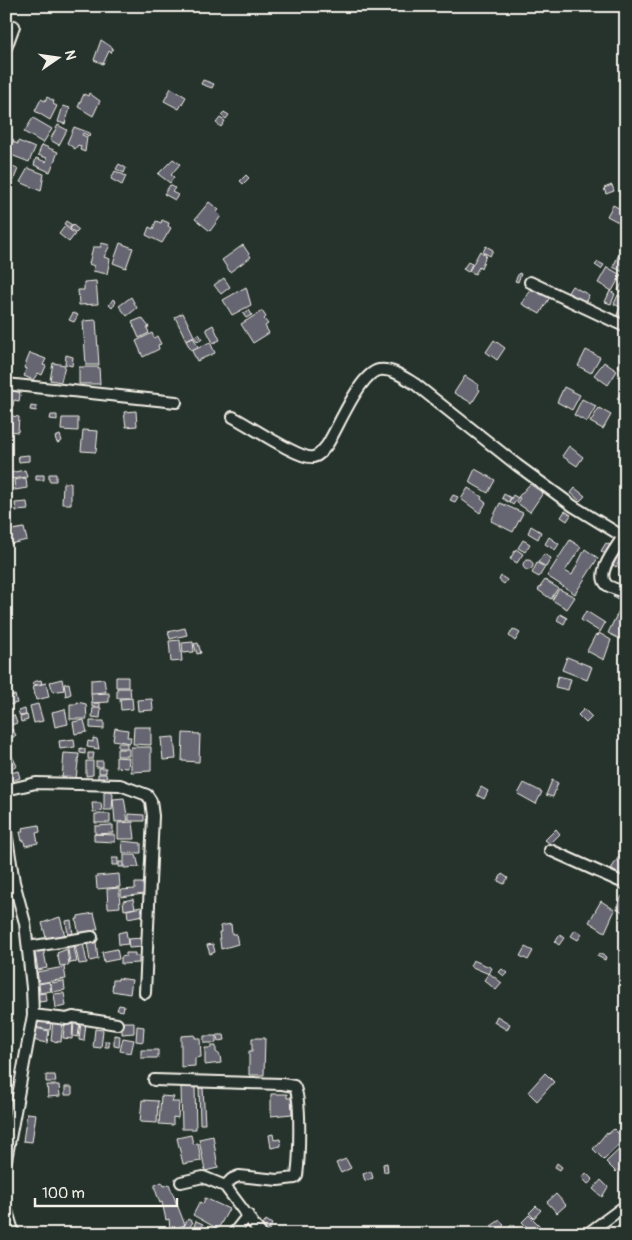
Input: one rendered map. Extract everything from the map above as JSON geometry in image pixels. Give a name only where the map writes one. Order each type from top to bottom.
[{"type":"street","points":[[6,48],[14,26]]},
{"type":"street","points":[[530,282],[626,326]]},
{"type":"street","points":[[234,417],[287,449],[313,458],[320,454],[332,438],[364,378],[380,370],[395,373],[415,384],[573,506],[617,533],[625,534],[603,570],[603,577],[607,585],[626,593]]},
{"type":"street","points":[[6,384],[176,402]]},
{"type":"street","points":[[6,790],[29,783],[92,783],[120,785],[147,795],[151,801],[153,816],[145,993]]},
{"type":"street","points":[[6,832],[28,946],[33,1015],[6,1160]]},
{"type":"street","points":[[550,850],[626,884]]},
{"type":"street","points":[[28,946],[92,938]]},
{"type":"street","points":[[33,1015],[67,1019],[73,1017],[117,1024]]},
{"type":"street","points":[[154,1080],[282,1084],[294,1086],[298,1091],[297,1176],[278,1180],[239,1176],[232,1179],[225,1186]]},
{"type":"street","points":[[180,1182],[203,1177],[225,1186],[261,1234]]},
{"type":"street","points":[[587,1234],[626,1206]]},
{"type":"street","points":[[6,1208],[14,1234]]},
{"type":"street","points":[[234,1234],[248,1216]]},
{"type":"building","points":[[101,40],[113,48],[111,53],[109,51],[103,64],[94,60]]},
{"type":"building","points":[[203,80],[214,84],[212,88],[201,84]]},
{"type":"building","points":[[171,88],[186,97],[179,109],[164,101]]},
{"type":"building","points":[[89,93],[100,101],[93,116],[78,107],[84,94],[88,96]]},
{"type":"building","points":[[47,97],[54,101],[53,104],[57,106],[50,120],[35,111],[41,99],[45,101]]},
{"type":"building","points":[[63,106],[70,108],[65,124],[58,122]]},
{"type":"building","points":[[224,112],[229,115],[226,119],[221,115]]},
{"type":"building","points":[[33,118],[52,129],[43,143],[24,132]]},
{"type":"building","points":[[220,118],[225,121],[221,127],[216,123]]},
{"type":"building","points":[[58,125],[67,130],[59,145],[50,140]]},
{"type":"building","points":[[74,127],[90,133],[89,136],[83,133],[82,135],[87,137],[85,152],[80,150],[81,146],[78,145],[75,149],[67,143]]},
{"type":"building","points":[[8,137],[14,140],[13,142],[18,144],[18,141],[35,148],[29,162],[6,153]]},
{"type":"building","points":[[42,145],[58,152],[50,172],[34,165],[36,158],[46,162],[47,158],[38,155]]},
{"type":"building","points":[[173,159],[180,164],[171,175],[174,177],[170,183],[158,174]]},
{"type":"building","points":[[6,164],[18,169],[13,181],[6,178]]},
{"type":"building","points":[[119,164],[126,168],[124,173],[116,169]]},
{"type":"building","points":[[28,168],[44,174],[41,191],[20,182]]},
{"type":"building","points":[[115,171],[126,176],[122,185],[111,179]]},
{"type":"building","points":[[246,175],[249,178],[243,184],[240,181]]},
{"type":"building","points":[[170,185],[175,188],[172,192],[178,195],[175,200],[164,194]]},
{"type":"building","points":[[612,185],[614,191],[606,194],[604,188]]},
{"type":"building","points":[[209,202],[219,210],[217,212],[221,216],[210,231],[195,219]]},
{"type":"building","points":[[613,205],[626,212],[626,226],[607,216]]},
{"type":"building","points":[[162,220],[169,223],[168,226],[171,228],[162,243],[146,235],[149,227],[153,229],[156,221],[161,223]]},
{"type":"building","points":[[66,221],[72,225],[70,228],[64,224]]},
{"type":"building","points":[[73,225],[79,230],[76,233],[70,229]]},
{"type":"building","points":[[65,226],[75,234],[69,242],[59,234]]},
{"type":"building","points":[[6,229],[11,230],[8,239],[6,239]]},
{"type":"building","points":[[101,243],[110,245],[104,257],[110,259],[107,274],[93,271],[94,266],[89,264],[93,247],[101,247]]},
{"type":"building","points":[[120,243],[133,248],[126,268],[113,263]]},
{"type":"building","points":[[243,245],[251,257],[230,272],[222,260]]},
{"type":"building","points":[[486,246],[493,250],[490,256],[483,252]]},
{"type":"building","points":[[621,250],[626,253],[625,273],[613,267]]},
{"type":"building","points":[[480,251],[486,255],[481,269],[479,267],[475,274],[469,271]]},
{"type":"building","points":[[468,262],[472,264],[468,272],[463,269]]},
{"type":"building","points":[[598,262],[604,265],[601,269],[595,265]]},
{"type":"building","points":[[607,267],[621,275],[612,291],[598,283]]},
{"type":"building","points":[[519,273],[521,274],[518,282],[515,281]]},
{"type":"building","points":[[626,277],[626,295],[618,290]]},
{"type":"building","points":[[224,278],[230,287],[221,294],[214,285]]},
{"type":"building","points":[[96,281],[98,304],[79,305],[78,290],[84,290],[84,282]]},
{"type":"building","points":[[572,286],[589,295],[585,303],[567,294]]},
{"type":"building","points":[[246,287],[251,305],[232,315],[223,300]]},
{"type":"building","points":[[531,287],[550,297],[540,314],[522,304]]},
{"type":"building","points":[[610,291],[615,294],[611,304],[605,302]]},
{"type":"building","points":[[618,295],[626,299],[626,319],[617,315],[620,307],[614,304]]},
{"type":"building","points":[[131,297],[137,308],[127,316],[119,306]]},
{"type":"building","points":[[113,299],[116,302],[112,308],[109,305]]},
{"type":"building","points":[[249,310],[252,315],[246,318],[243,314]]},
{"type":"building","points":[[262,311],[266,317],[264,319],[268,324],[265,326],[269,333],[253,343],[241,324]]},
{"type":"building","points":[[73,313],[78,315],[74,322],[69,320]]},
{"type":"building","points":[[183,313],[194,336],[186,340],[175,317]]},
{"type":"building","points":[[142,318],[149,327],[147,328],[149,333],[139,338],[132,322]]},
{"type":"building","points":[[96,320],[99,365],[86,365],[83,321]]},
{"type":"building","points":[[213,325],[220,340],[213,343],[206,329]]},
{"type":"building","points":[[152,333],[154,338],[157,336],[161,344],[158,345],[159,349],[143,357],[136,341]]},
{"type":"building","points":[[199,334],[202,339],[197,341],[194,337]]},
{"type":"building","points":[[193,337],[198,347],[191,350],[186,341]]},
{"type":"building","points":[[494,340],[505,348],[497,360],[486,352]]},
{"type":"building","points":[[210,342],[215,353],[197,361],[192,351]]},
{"type":"building","points":[[586,350],[600,357],[591,373],[578,366]]},
{"type":"building","points":[[30,353],[46,359],[43,365],[46,366],[42,375],[38,373],[33,380],[24,376],[27,369],[24,368]]},
{"type":"building","points":[[626,354],[626,366],[624,370],[618,366]]},
{"type":"building","points":[[66,355],[73,357],[72,366],[65,364]]},
{"type":"building","points":[[604,362],[617,371],[608,385],[594,375]]},
{"type":"building","points":[[53,363],[65,365],[61,382],[50,380]]},
{"type":"building","points":[[79,367],[99,367],[100,384],[79,384]]},
{"type":"building","points":[[465,376],[479,385],[477,388],[480,390],[472,403],[454,393]]},
{"type":"building","points":[[564,387],[580,395],[572,410],[557,402]]},
{"type":"building","points":[[10,391],[19,392],[20,395],[19,401],[14,400],[13,406],[7,405]]},
{"type":"building","points":[[622,391],[624,393],[620,400],[617,399]]},
{"type":"building","points":[[582,399],[596,406],[587,422],[574,415]]},
{"type":"building","points":[[31,406],[37,407],[36,411],[30,410]]},
{"type":"building","points":[[599,408],[611,415],[603,429],[590,422]]},
{"type":"building","points":[[136,411],[137,426],[126,427],[124,412]]},
{"type":"building","points":[[6,415],[19,417],[18,432],[6,431]]},
{"type":"building","points":[[51,415],[57,415],[57,420],[50,419]]},
{"type":"building","points":[[62,418],[78,418],[78,431],[61,430]]},
{"type":"building","points":[[83,430],[98,431],[96,452],[81,451]]},
{"type":"building","points":[[60,435],[62,441],[57,443],[55,437]]},
{"type":"building","points":[[569,446],[583,457],[577,466],[562,456]]},
{"type":"building","points":[[29,455],[29,461],[19,462],[18,456]]},
{"type":"building","points":[[475,469],[495,480],[488,493],[469,482]]},
{"type":"building","points":[[25,470],[27,477],[11,479],[9,473]]},
{"type":"building","points":[[49,474],[56,474],[56,481],[49,481]]},
{"type":"building","points":[[36,475],[44,475],[44,480],[36,480]]},
{"type":"building","points":[[26,478],[27,488],[15,490],[14,480]]},
{"type":"building","points":[[63,483],[71,483],[71,504],[62,504]]},
{"type":"building","points":[[530,484],[543,493],[530,512],[517,503],[520,498],[518,497]]},
{"type":"building","points":[[468,488],[482,497],[481,499],[486,503],[480,513],[461,499]]},
{"type":"building","points":[[575,488],[585,496],[580,501],[571,493]]},
{"type":"building","points":[[504,494],[511,498],[508,502],[502,498]]},
{"type":"building","points":[[453,495],[458,497],[455,502],[450,500]]},
{"type":"building","points":[[513,495],[518,498],[513,505],[509,502]]},
{"type":"building","points":[[27,502],[28,510],[16,511],[15,503]]},
{"type":"building","points":[[500,503],[523,513],[513,532],[491,521]]},
{"type":"building","points":[[565,511],[571,515],[567,521],[561,517]]},
{"type":"building","points":[[531,526],[541,532],[538,539],[528,533]]},
{"type":"building","points":[[24,528],[27,540],[6,545],[6,531]]},
{"type":"building","points":[[549,537],[559,544],[555,550],[545,544]]},
{"type":"building","points":[[523,540],[530,544],[525,552],[518,548]]},
{"type":"building","points":[[570,540],[581,547],[565,571],[572,575],[585,549],[598,558],[575,594],[547,576]]},
{"type":"building","points":[[606,543],[610,545],[605,554],[601,551]]},
{"type":"building","points":[[516,549],[523,554],[517,563],[510,559]]},
{"type":"building","points":[[621,550],[624,553],[616,567],[612,564]]},
{"type":"building","points":[[544,554],[551,558],[546,567],[538,562]]},
{"type":"building","points":[[626,556],[626,575],[618,567]]},
{"type":"building","points":[[528,560],[533,565],[528,570],[523,565]]},
{"type":"building","points":[[537,563],[545,567],[539,577],[532,573]]},
{"type":"building","points":[[501,576],[507,580],[504,584],[499,580]]},
{"type":"building","points":[[545,580],[558,588],[551,599],[538,590]]},
{"type":"building","points":[[559,589],[575,597],[567,609],[552,600]]},
{"type":"building","points":[[615,592],[622,594],[620,600],[613,597]]},
{"type":"building","points":[[621,606],[626,608],[626,632],[622,640],[608,633]]},
{"type":"building","points":[[586,611],[605,623],[600,632],[581,620]]},
{"type":"building","points":[[560,614],[567,618],[564,624],[557,620]]},
{"type":"building","points":[[185,628],[187,635],[170,639],[168,632]]},
{"type":"building","points":[[513,629],[520,633],[515,641],[509,636]]},
{"type":"building","points":[[599,633],[611,640],[604,660],[587,651],[596,634],[598,636]]},
{"type":"building","points":[[180,640],[182,661],[171,662],[169,641]]},
{"type":"building","points":[[193,642],[194,652],[183,653],[182,643]]},
{"type":"building","points":[[198,643],[201,653],[197,654],[194,644]]},
{"type":"building","points":[[567,657],[592,667],[587,680],[562,670]]},
{"type":"building","points":[[558,676],[571,679],[568,690],[555,687]]},
{"type":"building","points":[[116,677],[128,677],[128,687],[116,687]]},
{"type":"building","points":[[62,679],[64,690],[53,692],[50,682]]},
{"type":"building","points":[[104,679],[106,692],[91,693],[91,680]]},
{"type":"building","points":[[41,680],[42,684],[34,685],[33,682]]},
{"type":"building","points":[[46,683],[49,697],[36,700],[33,686]]},
{"type":"building","points":[[69,683],[71,694],[66,696],[64,684]]},
{"type":"building","points":[[117,688],[130,688],[131,698],[117,698]]},
{"type":"building","points":[[109,693],[109,702],[92,703],[91,694]]},
{"type":"building","points":[[15,695],[17,703],[6,706],[6,697]]},
{"type":"building","points":[[132,698],[133,709],[121,710],[120,699]]},
{"type":"building","points":[[152,699],[153,710],[138,711],[137,700]]},
{"type":"building","points":[[77,702],[86,704],[87,719],[70,719],[70,704],[77,704]]},
{"type":"building","points":[[92,703],[100,703],[100,707],[92,707]]},
{"type":"building","points":[[38,704],[43,721],[34,723],[30,706]]},
{"type":"building","points":[[93,708],[101,708],[100,718],[92,717]]},
{"type":"building","points":[[25,709],[26,715],[20,716],[18,711]]},
{"type":"building","points":[[65,709],[68,724],[55,727],[52,712]]},
{"type":"building","points":[[584,709],[592,717],[586,723],[578,715]]},
{"type":"building","points":[[14,715],[17,723],[6,727],[6,718]]},
{"type":"building","points":[[27,715],[28,720],[21,722],[20,717]]},
{"type":"building","points":[[84,720],[87,732],[75,734],[73,722]]},
{"type":"building","points":[[90,721],[104,721],[104,729],[90,728]]},
{"type":"building","points":[[134,727],[151,727],[151,745],[133,744]]},
{"type":"building","points":[[115,728],[128,730],[127,737],[131,737],[130,743],[113,740]]},
{"type":"building","points":[[12,729],[16,735],[12,738],[8,731]]},
{"type":"building","points":[[183,733],[200,734],[199,762],[182,761]]},
{"type":"building","points":[[174,737],[176,759],[163,760],[161,738]]},
{"type":"building","points":[[93,738],[97,739],[99,749],[87,747],[88,741],[93,742]]},
{"type":"building","points":[[74,739],[75,747],[60,749],[59,741]]},
{"type":"building","points":[[118,743],[127,743],[127,748],[118,748]]},
{"type":"building","points":[[131,747],[151,747],[151,771],[131,772]]},
{"type":"building","points":[[80,748],[85,749],[85,754],[80,753]]},
{"type":"building","points":[[117,749],[129,749],[129,756],[117,756]]},
{"type":"building","points":[[64,753],[79,754],[76,779],[62,778]]},
{"type":"building","points":[[88,753],[94,753],[93,759],[88,759]]},
{"type":"building","points":[[11,754],[17,766],[7,772],[6,757]]},
{"type":"building","points":[[116,757],[129,758],[128,768],[116,767]]},
{"type":"building","points":[[86,761],[93,761],[93,775],[86,776]]},
{"type":"building","points":[[96,761],[103,761],[103,767],[96,767]]},
{"type":"building","points":[[99,768],[106,768],[106,773],[99,773]]},
{"type":"building","points":[[18,771],[20,778],[9,782],[7,774]]},
{"type":"building","points":[[98,774],[106,774],[107,780],[98,780]]},
{"type":"building","points":[[552,780],[558,783],[553,797],[546,795]]},
{"type":"building","points":[[524,783],[542,792],[536,804],[518,794]]},
{"type":"building","points":[[481,787],[488,791],[484,799],[477,795]]},
{"type":"building","points":[[104,790],[111,791],[113,794],[112,810],[104,810]]},
{"type":"building","points":[[6,794],[10,804],[6,806]]},
{"type":"building","points":[[124,798],[128,821],[115,822],[113,799]]},
{"type":"building","points":[[92,803],[101,803],[102,811],[93,812]]},
{"type":"building","points":[[95,814],[110,814],[110,823],[95,823]]},
{"type":"building","points":[[129,814],[144,815],[144,821],[129,821]]},
{"type":"building","points":[[133,822],[135,839],[118,839],[118,823]]},
{"type":"building","points":[[39,825],[40,832],[36,833],[38,843],[25,846],[20,832],[23,832],[22,828]]},
{"type":"building","points":[[113,825],[113,833],[95,834],[95,826]]},
{"type":"building","points":[[556,829],[560,834],[550,844],[545,840]]},
{"type":"building","points":[[94,834],[115,835],[115,842],[94,841]]},
{"type":"building","points":[[122,841],[141,843],[141,853],[123,853]]},
{"type":"building","points":[[625,847],[626,876],[624,878],[611,869]]},
{"type":"building","points":[[124,855],[136,855],[139,867],[124,868]]},
{"type":"building","points":[[112,858],[118,858],[118,865],[112,865]]},
{"type":"building","points":[[119,862],[123,862],[123,867],[119,867]]},
{"type":"building","points":[[119,874],[120,887],[97,889],[96,876]]},
{"type":"building","points":[[502,874],[508,878],[504,884],[498,881]]},
{"type":"building","points":[[135,883],[143,883],[144,894],[121,897],[121,890],[135,889]]},
{"type":"building","points":[[119,888],[120,907],[108,908],[107,889]]},
{"type":"building","points":[[622,896],[626,898],[626,914],[616,908]]},
{"type":"building","points":[[133,899],[135,908],[124,910],[123,901]]},
{"type":"building","points":[[601,901],[615,910],[605,932],[589,922]]},
{"type":"building","points":[[141,907],[143,915],[128,918],[127,910]]},
{"type":"building","points":[[94,913],[98,929],[95,929],[96,934],[79,936],[76,919],[78,919],[78,916]]},
{"type":"building","points":[[60,917],[65,936],[47,941],[42,923]]},
{"type":"building","points":[[71,920],[73,934],[68,935],[66,921]]},
{"type":"building","points":[[231,924],[232,934],[236,934],[238,944],[221,949],[220,926]]},
{"type":"building","points":[[575,930],[582,934],[578,940],[571,936]]},
{"type":"building","points":[[126,931],[128,944],[119,945],[118,933]]},
{"type":"building","points":[[560,935],[564,938],[559,945],[555,942]]},
{"type":"building","points":[[142,938],[143,947],[129,948],[128,939]]},
{"type":"building","points":[[73,942],[77,962],[70,963],[67,943]]},
{"type":"building","points":[[96,942],[98,959],[90,961],[87,943]]},
{"type":"building","points":[[83,943],[87,963],[79,964],[75,945]]},
{"type":"building","points":[[213,944],[215,952],[210,954],[207,945]]},
{"type":"building","points":[[43,947],[47,968],[38,970],[34,948]]},
{"type":"building","points":[[525,947],[533,951],[528,960],[520,956]]},
{"type":"building","points":[[67,949],[69,965],[60,966],[57,953]]},
{"type":"building","points":[[117,949],[119,959],[104,962],[102,952]]},
{"type":"building","points":[[126,953],[135,953],[135,956],[139,956],[139,963],[121,964],[121,957],[126,956]]},
{"type":"building","points":[[599,953],[606,957],[605,960],[597,956]]},
{"type":"building","points":[[473,960],[492,968],[489,974],[470,966]]},
{"type":"building","points":[[624,966],[626,967],[626,975],[621,973]]},
{"type":"building","points":[[64,967],[66,979],[39,983],[37,972]]},
{"type":"building","points":[[502,969],[507,973],[504,976],[499,972]]},
{"type":"building","points":[[489,973],[502,983],[496,990],[484,980]]},
{"type":"building","points":[[118,978],[132,980],[130,994],[112,991],[113,980],[118,980]]},
{"type":"building","points":[[64,981],[65,990],[52,992],[51,983]]},
{"type":"building","points":[[49,982],[51,991],[40,993],[39,984]]},
{"type":"building","points":[[46,993],[47,1001],[39,1002],[37,994]]},
{"type":"building","points":[[64,993],[66,1006],[56,1008],[54,994]]},
{"type":"building","points":[[119,1005],[124,1006],[123,1011],[117,1010]]},
{"type":"building","points":[[497,1016],[510,1024],[507,1030],[494,1022]]},
{"type":"building","points":[[35,1018],[51,1022],[50,1030],[34,1027]]},
{"type":"building","points":[[53,1020],[63,1021],[61,1042],[51,1041]]},
{"type":"building","points":[[65,1020],[73,1020],[72,1039],[63,1038]]},
{"type":"building","points":[[74,1021],[80,1022],[78,1037],[73,1036]]},
{"type":"building","points":[[81,1022],[86,1023],[84,1041],[79,1040]]},
{"type":"building","points":[[122,1022],[134,1022],[134,1033],[122,1034]]},
{"type":"building","points":[[137,1026],[144,1027],[143,1042],[136,1041]]},
{"type":"building","points":[[35,1028],[49,1031],[47,1043],[32,1040]]},
{"type":"building","points":[[95,1029],[103,1030],[101,1048],[93,1047]]},
{"type":"building","points":[[114,1035],[120,1036],[119,1047],[114,1046]]},
{"type":"building","points":[[195,1035],[195,1038],[200,1038],[201,1057],[195,1058],[195,1066],[181,1067],[181,1036]]},
{"type":"building","points":[[217,1035],[224,1035],[225,1040],[218,1041]]},
{"type":"building","points":[[204,1036],[216,1036],[216,1043],[204,1043]]},
{"type":"building","points":[[123,1038],[134,1040],[131,1053],[120,1051]]},
{"type":"building","points":[[252,1038],[265,1038],[264,1075],[249,1075],[249,1051],[252,1051]]},
{"type":"building","points":[[105,1041],[109,1041],[109,1047],[105,1047]]},
{"type":"building","points":[[211,1046],[216,1046],[216,1052],[220,1055],[221,1063],[205,1065],[205,1048],[211,1048]]},
{"type":"building","points":[[141,1050],[158,1050],[158,1058],[141,1058]]},
{"type":"building","points":[[545,1073],[554,1082],[537,1101],[528,1092]]},
{"type":"building","points":[[46,1075],[55,1075],[56,1082],[46,1082]]},
{"type":"building","points":[[47,1085],[59,1085],[60,1096],[48,1097]]},
{"type":"building","points":[[65,1087],[72,1087],[72,1095],[65,1095]]},
{"type":"building","points":[[181,1087],[195,1087],[196,1129],[182,1129]]},
{"type":"building","points":[[199,1088],[203,1088],[205,1124],[200,1124]]},
{"type":"building","points":[[271,1094],[287,1094],[287,1098],[291,1098],[292,1114],[271,1116]]},
{"type":"building","points":[[161,1096],[174,1097],[172,1102],[179,1102],[178,1118],[173,1117],[173,1125],[159,1124]]},
{"type":"building","points":[[142,1100],[158,1101],[157,1123],[140,1122]]},
{"type":"building","points":[[27,1113],[36,1114],[32,1142],[23,1141]]},
{"type":"building","points":[[614,1129],[624,1139],[604,1160],[593,1149],[607,1132],[608,1134]]},
{"type":"building","points":[[273,1134],[274,1140],[280,1139],[281,1146],[271,1148],[269,1135]]},
{"type":"building","points":[[191,1135],[193,1144],[198,1143],[201,1161],[183,1164],[177,1138]]},
{"type":"building","points":[[213,1136],[218,1168],[205,1171],[199,1139]]},
{"type":"building","points":[[626,1143],[626,1163],[616,1172],[606,1162]]},
{"type":"building","points":[[346,1159],[351,1168],[341,1173],[336,1163]]},
{"type":"building","points":[[387,1163],[388,1171],[384,1172],[383,1164]]},
{"type":"building","points":[[557,1163],[562,1167],[560,1170],[555,1167]]},
{"type":"building","points":[[371,1171],[373,1178],[365,1181],[363,1174]]},
{"type":"building","points":[[586,1173],[593,1180],[588,1184],[582,1178]]},
{"type":"building","points":[[601,1180],[608,1187],[602,1197],[593,1189]]},
{"type":"building","points":[[162,1182],[164,1186],[169,1184],[185,1225],[170,1230],[169,1219],[166,1220],[162,1202],[160,1203],[155,1189],[155,1185]]},
{"type":"building","points":[[556,1194],[566,1205],[557,1213],[547,1202]]},
{"type":"building","points":[[205,1198],[229,1209],[218,1229],[193,1215],[200,1202],[203,1204]]},
{"type":"building","points":[[536,1206],[541,1210],[534,1218],[529,1213]]},
{"type":"building","points":[[529,1215],[542,1228],[537,1234],[534,1234],[522,1222]]},
{"type":"building","points":[[188,1219],[193,1222],[185,1234],[181,1231]]},
{"type":"building","points":[[266,1220],[272,1224],[269,1230],[262,1227]]},
{"type":"building","points":[[500,1220],[504,1225],[496,1232],[491,1226]]},
{"type":"building","points":[[196,1221],[203,1224],[201,1229],[194,1226]]},
{"type":"building","points":[[513,1224],[519,1231],[516,1234],[510,1234],[506,1230]]},
{"type":"building","points":[[192,1229],[204,1234],[190,1234]]}]
